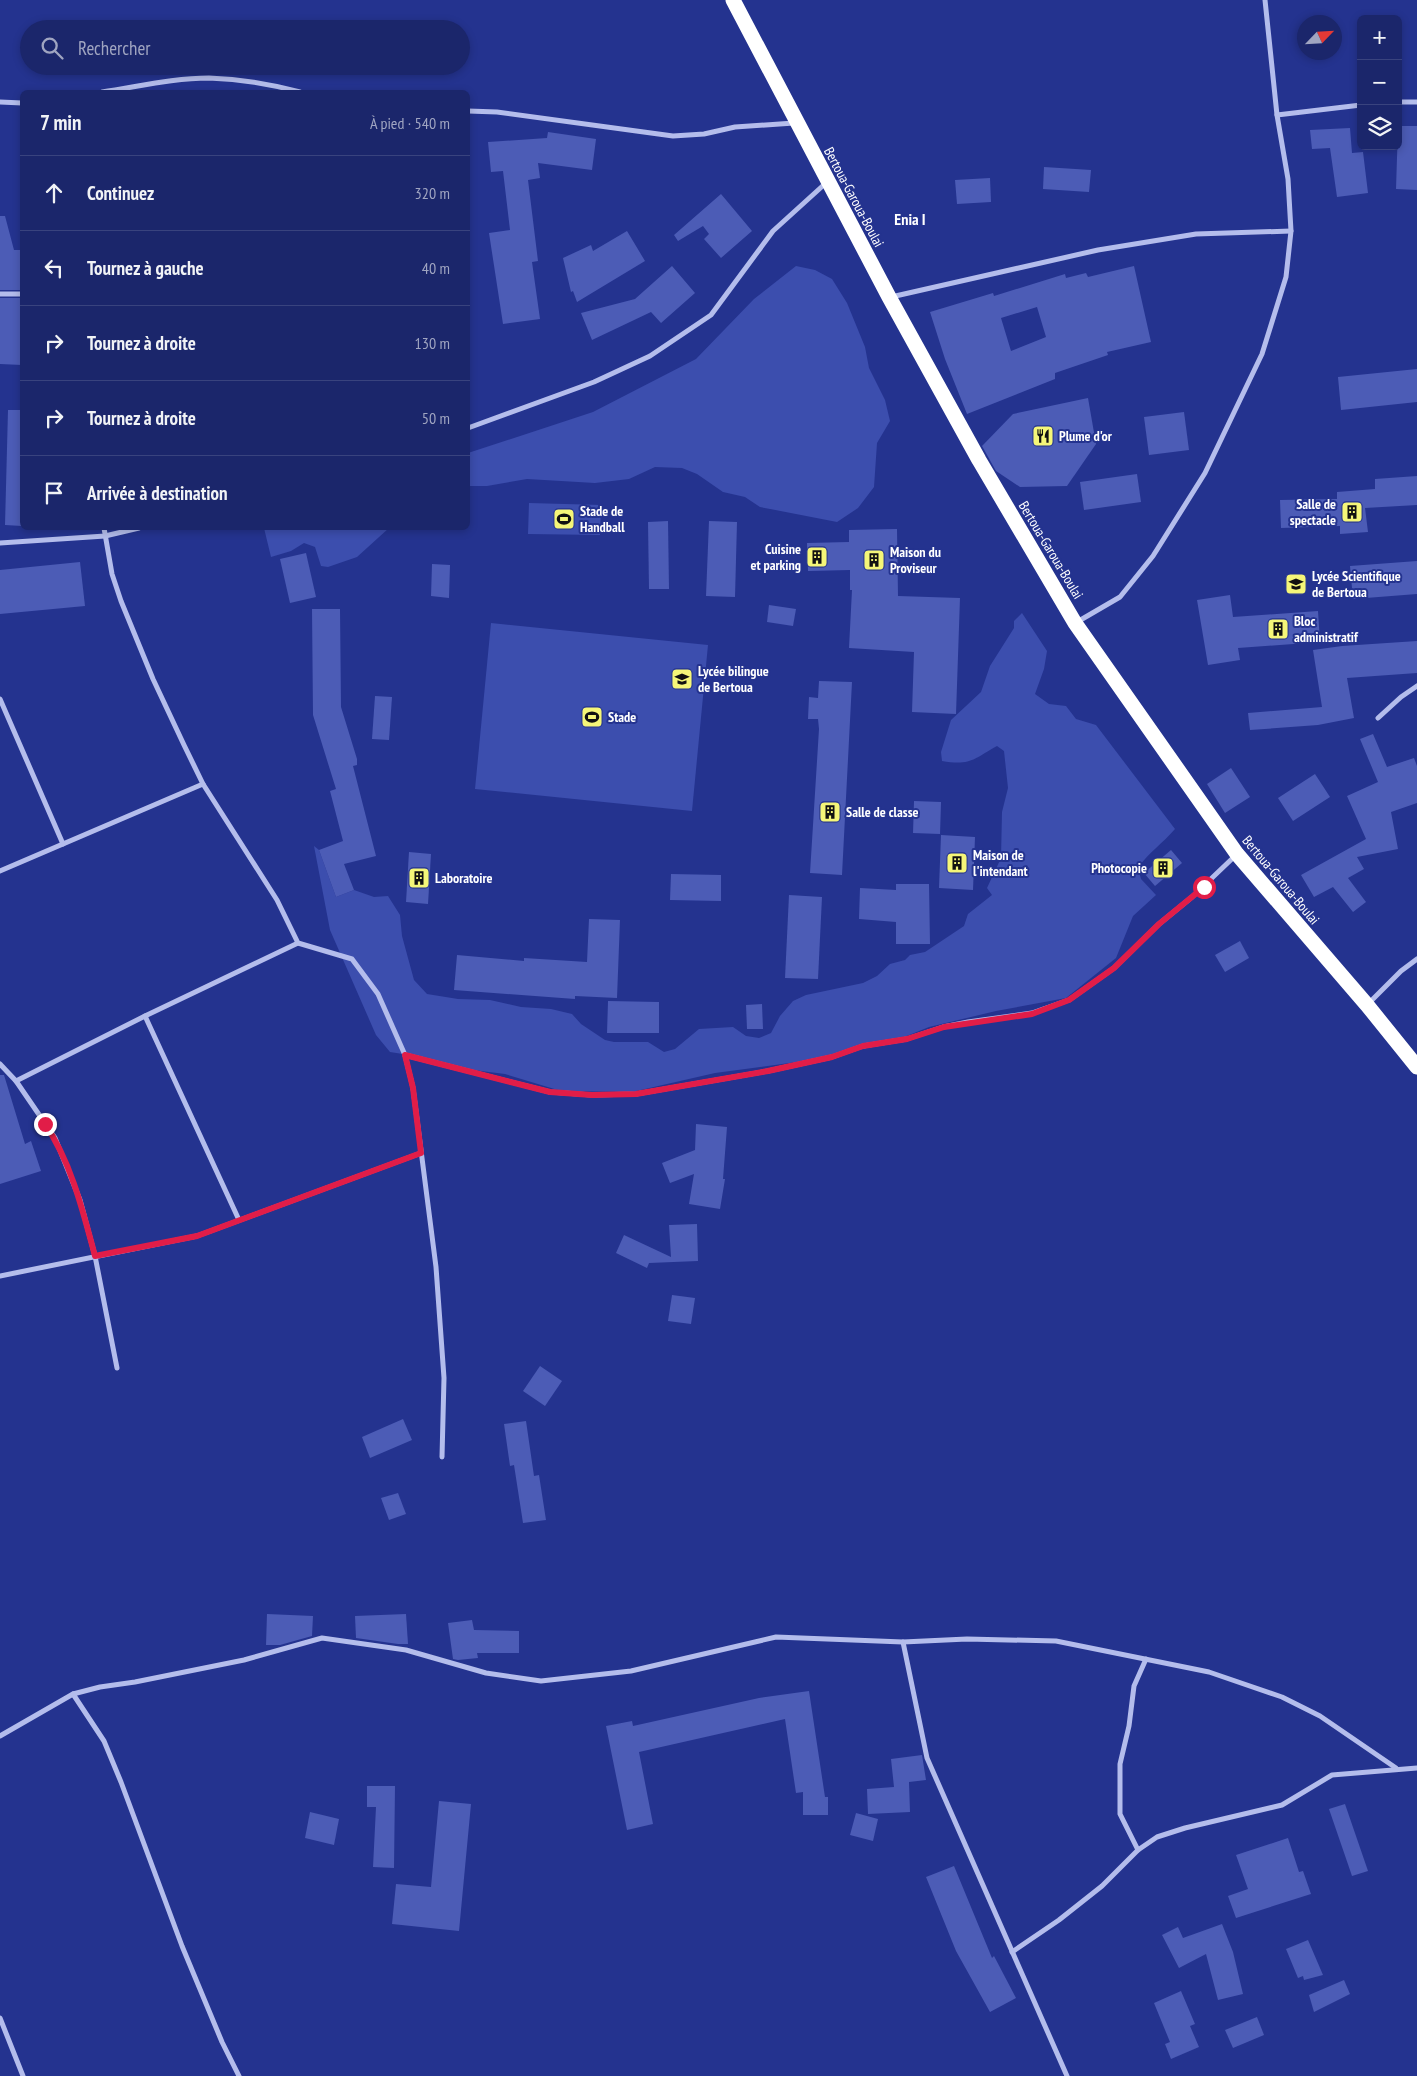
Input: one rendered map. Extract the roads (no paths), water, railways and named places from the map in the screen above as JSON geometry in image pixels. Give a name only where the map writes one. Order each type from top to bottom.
[{"type":"highway","name":"Bertoua-Garoua-Boulai","points":[[733,0],[827,182],[979,460],[1075,623],[1237,854],[1367,1005],[1417,1067]]},
{"type":"street","points":[[1075,623],[1120,597],[1153,556],[1205,473],[1262,354],[1286,277],[1292,231],[1288,179],[1277,115],[1265,0]]},
{"type":"street","points":[[114,90],[160,82],[208,78],[269,84],[292,90]]},
{"type":"street","points":[[0,102],[20,103]]},
{"type":"street","points":[[1402,102],[1417,102]]},
{"type":"street","points":[[1277,115],[1357,105]]},
{"type":"street","points":[[470,111],[497,112],[673,136],[704,134],[735,127],[796,122]]},
{"type":"street","points":[[470,427],[594,382],[650,356],[711,315],[774,231],[827,182]]},
{"type":"street","points":[[890,297],[1098,250],[1196,234],[1292,231]]},
{"type":"street","points":[[0,294],[20,294]]},
{"type":"street","points":[[104,530],[112,574],[153,679],[203,784],[277,900],[298,943]]},
{"type":"street","points":[[0,543],[105,536],[130,530]]},
{"type":"street","points":[[1378,718],[1401,697],[1417,686]]},
{"type":"street","points":[[0,699],[63,844]]},
{"type":"street","points":[[0,871],[203,784]]},
{"type":"street","points":[[405,1055],[550,1092],[592,1095],[636,1094],[768,1071],[832,1057],[863,1046],[907,1039],[968,1022],[1032,1014],[1069,1000],[1107,974],[1237,854]]},
{"type":"street","points":[[16,1081],[145,1016],[298,943],[352,959],[378,994],[405,1055],[413,1088],[436,1268],[444,1378],[442,1457]]},
{"type":"street","points":[[1367,1005],[1400,971],[1417,959]]},
{"type":"street","points":[[145,1016],[239,1220]]},
{"type":"street","points":[[0,1064],[16,1081],[55,1138],[80,1200],[95,1256],[117,1368]]},
{"type":"street","points":[[0,1276],[197,1236],[421,1153]]},
{"type":"street","points":[[0,1736],[73,1694],[100,1687],[135,1682],[244,1660],[322,1638],[406,1650],[486,1673],[542,1681],[631,1671],[776,1637],[904,1642],[967,1639],[1056,1641],[1210,1672],[1282,1696],[1320,1716],[1396,1768]]},
{"type":"street","points":[[904,1642],[927,1758],[1067,2076]]},
{"type":"street","points":[[1138,1850],[1120,1814],[1120,1764],[1129,1726],[1134,1686],[1146,1659]]},
{"type":"street","points":[[73,1694],[104,1741],[182,1946],[222,2042],[239,2076]]},
{"type":"street","points":[[1012,1952],[1059,1920],[1102,1886],[1138,1850],[1157,1837],[1185,1828],[1282,1805],[1332,1775],[1396,1768],[1417,1768]]},
{"type":"street","points":[[0,2018],[23,2076]]},
{"type":"place","name":"Plume d'or","points":[[1043,436]]},
{"type":"place","name":"Salle de spectacle","points":[[1352,512]]},
{"type":"place","name":"Stade de Handball","points":[[564,519]]},
{"type":"place","name":"Cuisine et parking","points":[[817,557]]},
{"type":"place","name":"Maison du Proviseur","points":[[874,560]]},
{"type":"place","name":"Lycée Scientifique de Bertoua","points":[[1296,584]]},
{"type":"place","name":"Bloc administratif","points":[[1278,629]]},
{"type":"place","name":"Lycée bilingue de Bertoua","points":[[682,679]]},
{"type":"place","name":"Stade","points":[[592,717]]},
{"type":"place","name":"Salle de classe","points":[[830,812]]},
{"type":"place","name":"Maison de l'intendant","points":[[957,863]]},
{"type":"place","name":"Photocopie","points":[[1163,868]]},
{"type":"place","name":"Laboratoire","points":[[419,878]]},
{"type":"district","name":"Enia I","points":[[910,219]]}]
